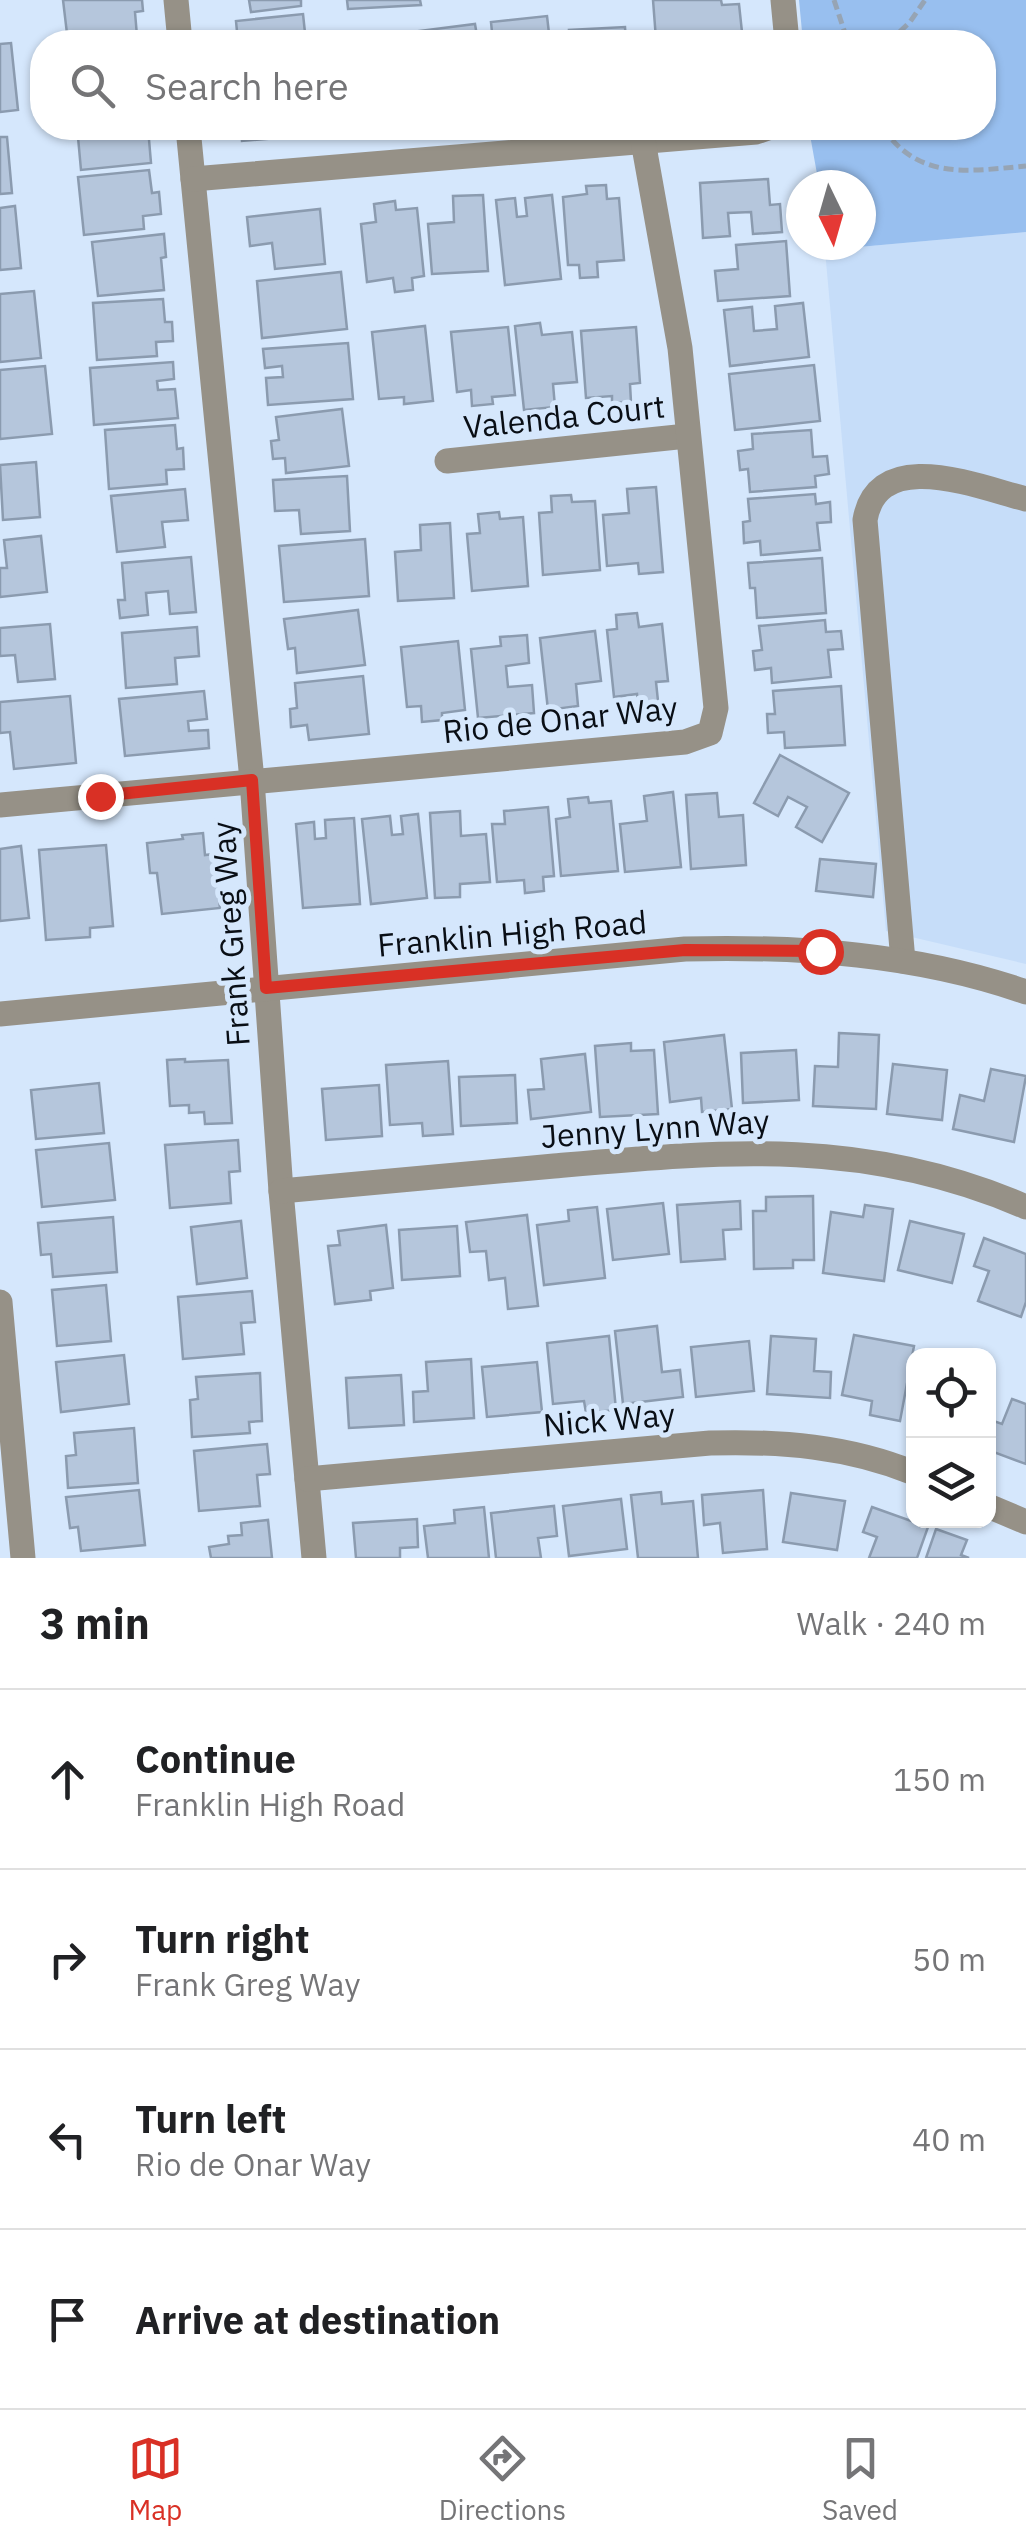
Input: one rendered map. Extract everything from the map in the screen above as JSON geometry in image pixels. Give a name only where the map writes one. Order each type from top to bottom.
[{"type":"street","points":[[176,0],[179,30]]},
{"type":"street","points":[[783,0],[786,30]]},
{"type":"street","name":"Frank Greg Way","points":[[189,140],[252,780],[281,1190],[314,1558]]},
{"type":"street","points":[[193,179],[656,140]]},
{"type":"street","name":"Rio de Onar Way","points":[[0,805],[686,742],[710,733],[716,708],[680,348],[643,141]]},
{"type":"street","name":"Valenda Court","points":[[447,461],[687,436]]},
{"type":"street","points":[[903,961],[865,520],[867,506],[887,484],[916,475],[1026,499]]},
{"type":"street","name":"Franklin High Road","points":[[0,1014],[685,950],[820,951],[903,961],[1026,992]]},
{"type":"street","name":"Jenny Lynn Way","points":[[281,1190],[710,1152],[786,1152],[914,1170],[1026,1206]]},
{"type":"street","points":[[0,1302],[9,1507],[23,1558]]},
{"type":"street","name":"Nick Way","points":[[307,1479],[710,1443],[767,1442],[824,1448],[906,1472]]},
{"type":"street","points":[[996,1509],[1026,1522]]},
{"type":"path","points":[[834,0],[844,30]]},
{"type":"path","points":[[901,30],[925,0]]},
{"type":"path","points":[[891,140],[899,151],[940,170],[1026,166]]},
{"type":"shaded area","points":[[799,0],[1026,0],[1026,232],[876,245],[876,170],[816,170],[811,140],[996,140],[996,30],[802,30]]},
{"type":"shaded area","points":[[1026,232],[1026,964],[886,931],[826,260],[876,260],[876,245]]},
{"type":"building","points":[[63,0],[142,0],[143,11],[135,12],[136,30],[67,30]]},
{"type":"building","points":[[249,0],[301,0],[301,6],[251,12]]},
{"type":"building","points":[[347,0],[420,0],[421,5],[348,9]]},
{"type":"building","points":[[653,0],[721,0],[722,5],[739,4],[742,30],[655,30]]},
{"type":"building","points":[[303,14],[305,30],[237,30],[236,21]]},
{"type":"building","points":[[547,16],[549,30],[492,30],[491,22]]},
{"type":"building","points":[[475,24],[476,30],[427,30]]},
{"type":"building","points":[[625,27],[625,30],[569,30]]},
{"type":"building","points":[[11,43],[18,110],[0,112],[0,44]]},
{"type":"building","points":[[0,137],[7,137],[12,193],[0,194]]},
{"type":"building","points":[[78,140],[149,140],[151,163],[81,170]]},
{"type":"building","points":[[149,170],[152,193],[159,192],[161,214],[143,216],[144,229],[84,235],[78,177]]},
{"type":"building","points":[[768,179],[770,205],[780,204],[782,232],[753,234],[751,212],[728,213],[730,236],[703,238],[700,183]]},
{"type":"building","points":[[606,185],[607,199],[619,198],[624,260],[597,262],[598,277],[580,278],[579,265],[568,265],[563,197],[587,194],[586,186]]},
{"type":"building","points":[[483,195],[488,271],[432,274],[428,224],[454,222],[453,196]]},
{"type":"building","points":[[552,195],[561,279],[505,285],[496,200],[515,198],[517,217],[527,216],[525,198]]},
{"type":"building","points":[[395,201],[396,210],[417,208],[424,276],[412,278],[413,290],[395,292],[393,278],[367,282],[361,224],[376,222],[374,204]]},
{"type":"building","points":[[15,206],[21,268],[0,270],[0,208]]},
{"type":"building","points":[[320,209],[325,264],[275,269],[272,243],[250,246],[247,217]]},
{"type":"building","points":[[164,234],[164,290],[98,296],[92,242]]},
{"type":"building","points":[[786,241],[790,296],[718,301],[715,271],[738,269],[736,245]]},
{"type":"building","points":[[341,272],[347,329],[262,338],[257,281]]},
{"type":"building","points":[[34,291],[41,358],[0,362],[0,294]]},
{"type":"building","points":[[163,299],[165,322],[172,322],[173,341],[156,342],[157,356],[97,360],[93,303]]},
{"type":"building","points":[[803,303],[809,357],[730,366],[724,310],[752,307],[754,331],[777,329],[775,306]]},
{"type":"building","points":[[540,323],[542,335],[572,332],[577,382],[553,384],[555,407],[524,410],[515,326]]},
{"type":"building","points":[[425,326],[433,401],[404,404],[404,397],[379,399],[372,332]]},
{"type":"building","points":[[508,327],[515,395],[492,397],[493,404],[472,406],[471,390],[457,392],[451,332]]},
{"type":"building","points":[[636,327],[640,383],[630,384],[631,402],[612,403],[612,396],[586,398],[581,331]]},
{"type":"building","points":[[348,343],[353,399],[268,405],[266,378],[283,377],[282,366],[265,368],[263,349]]},
{"type":"building","points":[[173,362],[174,379],[157,381],[158,390],[175,389],[178,418],[94,425],[90,368]]},
{"type":"building","points":[[814,365],[820,421],[735,430],[729,374]]},
{"type":"building","points":[[45,366],[52,434],[0,439],[0,370]]},
{"type":"building","points":[[342,409],[349,466],[286,473],[285,458],[273,459],[271,441],[279,440],[276,417]]},
{"type":"building","points":[[175,425],[177,449],[183,448],[184,469],[166,470],[167,484],[109,489],[105,430]]},
{"type":"building","points":[[811,430],[813,457],[827,456],[829,474],[815,476],[816,487],[750,492],[748,469],[740,470],[738,451],[753,449],[752,434]]},
{"type":"building","points":[[36,462],[40,517],[3,520],[0,465]]},
{"type":"building","points":[[347,476],[350,531],[301,534],[299,510],[275,511],[273,480]]},
{"type":"building","points":[[656,487],[663,572],[639,574],[638,563],[607,566],[603,515],[629,513],[627,489]]},
{"type":"building","points":[[185,489],[188,520],[162,522],[165,547],[117,552],[111,496]]},
{"type":"building","points":[[815,494],[816,504],[830,502],[831,522],[817,523],[820,550],[761,555],[760,541],[744,543],[743,522],[750,521],[748,499]]},
{"type":"building","points":[[571,495],[572,502],[595,501],[600,570],[543,575],[539,513],[552,512],[551,496]]},
{"type":"building","points":[[499,512],[500,519],[523,517],[528,586],[472,591],[467,534],[480,533],[478,514]]},
{"type":"building","points":[[450,523],[454,598],[398,601],[395,552],[421,550],[420,525]]},
{"type":"building","points":[[41,536],[47,592],[0,597],[0,568],[7,568],[4,540]]},
{"type":"building","points":[[365,539],[369,596],[284,602],[279,546]]},
{"type":"building","points":[[191,557],[196,612],[170,614],[168,591],[146,593],[148,615],[120,618],[118,600],[125,600],[122,563]]},
{"type":"building","points":[[822,558],[826,613],[757,618],[748,563]]},
{"type":"building","points":[[358,610],[365,665],[297,673],[295,648],[288,649],[284,619]]},
{"type":"building","points":[[637,613],[639,627],[662,624],[668,681],[656,682],[658,701],[638,703],[637,694],[614,697],[607,630],[617,629],[616,615]]},
{"type":"building","points":[[825,620],[826,632],[841,631],[843,649],[828,650],[831,677],[772,683],[771,668],[755,670],[753,651],[762,650],[759,626]]},
{"type":"building","points":[[50,624],[55,679],[18,682],[15,655],[0,656],[0,628]]},
{"type":"building","points":[[197,627],[199,656],[175,658],[177,684],[126,688],[122,633]]},
{"type":"building","points":[[595,631],[601,681],[576,684],[578,706],[548,710],[540,638]]},
{"type":"building","points":[[527,635],[529,663],[506,666],[508,687],[532,685],[534,713],[478,718],[471,649],[501,646],[500,637]]},
{"type":"building","points":[[458,641],[465,710],[442,713],[442,720],[422,722],[421,706],[407,707],[401,647]]},
{"type":"building","points":[[363,676],[369,734],[309,740],[307,725],[291,727],[290,709],[297,708],[295,683]]},
{"type":"building","points":[[841,686],[845,745],[785,748],[784,732],[768,733],[767,714],[775,714],[773,691]]},
{"type":"building","points":[[204,691],[207,719],[188,721],[189,731],[208,730],[209,748],[125,756],[119,699]]},
{"type":"building","points":[[70,696],[76,763],[14,769],[10,732],[0,733],[0,702]]},
{"type":"building","points":[[780,755],[849,793],[822,842],[796,827],[807,807],[788,797],[778,816],[754,803]]},
{"type":"building","points":[[673,792],[681,867],[625,872],[620,824],[647,821],[644,796]]},
{"type":"building","points":[[717,793],[719,817],[743,815],[746,865],[691,869],[686,795]]},
{"type":"building","points":[[588,797],[589,803],[611,801],[618,871],[561,876],[556,819],[570,817],[568,799]]},
{"type":"building","points":[[548,807],[554,876],[543,877],[544,891],[525,893],[524,880],[497,882],[492,824],[505,824],[504,811]]},
{"type":"building","points":[[460,811],[461,836],[486,834],[490,882],[460,884],[460,897],[435,898],[430,813]]},
{"type":"building","points":[[418,814],[427,898],[371,904],[362,819],[390,816],[392,835],[403,834],[401,816]]},
{"type":"building","points":[[354,818],[360,904],[303,908],[296,824],[314,822],[315,839],[326,838],[325,820]]},
{"type":"building","points":[[203,833],[205,855],[214,854],[220,908],[162,914],[157,873],[150,873],[147,843]]},
{"type":"building","points":[[106,845],[113,926],[90,928],[90,937],[46,940],[39,850]]},
{"type":"building","points":[[21,846],[29,918],[0,921],[0,849]]},
{"type":"building","points":[[820,859],[876,864],[873,897],[816,891]]},
{"type":"building","points":[[839,1033],[879,1035],[876,1109],[813,1106],[815,1066],[838,1067]]},
{"type":"building","points":[[724,1035],[732,1109],[702,1112],[701,1098],[670,1102],[664,1042]]},
{"type":"building","points":[[631,1043],[631,1051],[654,1050],[658,1114],[600,1117],[595,1046]]},
{"type":"building","points":[[796,1050],[799,1100],[743,1103],[741,1053]]},
{"type":"building","points":[[585,1054],[591,1112],[531,1119],[528,1090],[544,1089],[541,1059]]},
{"type":"building","points":[[167,1060],[228,1060],[232,1123],[205,1124],[204,1112],[189,1113],[189,1105],[170,1106]]},
{"type":"building","points":[[448,1061],[453,1134],[423,1136],[422,1123],[390,1125],[386,1065]]},
{"type":"building","points":[[893,1064],[947,1070],[942,1120],[887,1114]]},
{"type":"building","points":[[991,1069],[1026,1076],[1014,1142],[953,1129],[960,1095],[984,1101]]},
{"type":"building","points":[[515,1075],[517,1123],[461,1126],[459,1077]]},
{"type":"building","points":[[99,1083],[104,1133],[36,1139],[31,1090]]},
{"type":"building","points":[[379,1085],[382,1136],[326,1140],[322,1089]]},
{"type":"building","points":[[238,1140],[240,1171],[229,1172],[231,1203],[170,1208],[165,1145]]},
{"type":"building","points":[[109,1143],[115,1200],[42,1207],[36,1150]]},
{"type":"building","points":[[813,1196],[814,1260],[793,1260],[793,1268],[754,1269],[753,1211],[766,1211],[766,1197]]},
{"type":"building","points":[[740,1201],[741,1229],[723,1230],[725,1259],[681,1262],[677,1205]]},
{"type":"building","points":[[663,1203],[669,1254],[613,1260],[607,1209]]},
{"type":"building","points":[[865,1205],[893,1209],[884,1281],[823,1273],[831,1212],[863,1217]]},
{"type":"building","points":[[597,1207],[605,1278],[544,1285],[537,1225],[569,1221],[568,1210]]},
{"type":"building","points":[[527,1215],[538,1306],[508,1309],[505,1278],[489,1280],[486,1251],[470,1252],[466,1222]]},
{"type":"building","points":[[113,1217],[117,1272],[53,1277],[51,1254],[41,1255],[38,1223]]},
{"type":"building","points":[[241,1221],[247,1278],[197,1284],[191,1227]]},
{"type":"building","points":[[910,1221],[964,1234],[952,1283],[898,1270]]},
{"type":"building","points":[[386,1225],[393,1288],[370,1291],[371,1300],[335,1304],[328,1246],[340,1245],[338,1231]]},
{"type":"building","points":[[457,1226],[460,1276],[402,1280],[399,1230]]},
{"type":"building","points":[[984,1238],[1026,1254],[1026,1302],[1021,1317],[978,1301],[989,1271],[974,1266]]},
{"type":"building","points":[[106,1285],[111,1341],[57,1346],[52,1290]]},
{"type":"building","points":[[252,1291],[255,1322],[241,1323],[244,1354],[183,1359],[178,1297]]},
{"type":"building","points":[[657,1326],[662,1372],[680,1370],[683,1397],[623,1404],[615,1331]]},
{"type":"building","points":[[854,1335],[914,1346],[906,1348],[906,1389],[900,1421],[870,1415],[872,1401],[842,1395]]},
{"type":"building","points":[[609,1336],[616,1410],[586,1413],[584,1401],[553,1404],[547,1343]]},
{"type":"building","points":[[771,1336],[816,1339],[814,1371],[831,1372],[830,1398],[767,1394]]},
{"type":"building","points":[[749,1341],[754,1391],[696,1397],[691,1347]]},
{"type":"building","points":[[124,1355],[129,1404],[61,1412],[56,1362]]},
{"type":"building","points":[[471,1359],[474,1418],[414,1422],[413,1392],[428,1391],[426,1362]]},
{"type":"building","points":[[537,1362],[542,1412],[487,1417],[482,1367]]},
{"type":"building","points":[[260,1373],[262,1421],[249,1422],[250,1433],[192,1437],[190,1400],[198,1399],[196,1377]]},
{"type":"building","points":[[401,1375],[404,1425],[349,1428],[346,1378]]},
{"type":"building","points":[[1012,1399],[1026,1404],[1026,1464],[996,1453],[996,1422],[1002,1424]]},
{"type":"building","points":[[134,1428],[138,1483],[68,1488],[66,1456],[76,1455],[74,1433]]},
{"type":"building","points":[[267,1444],[270,1474],[257,1475],[260,1506],[199,1511],[194,1451]]},
{"type":"building","points":[[139,1490],[145,1545],[81,1551],[78,1527],[70,1528],[66,1497]]},
{"type":"building","points":[[763,1490],[767,1549],[723,1553],[720,1523],[704,1525],[702,1495]]},
{"type":"building","points":[[661,1492],[662,1504],[693,1501],[698,1558],[638,1558],[631,1495]]},
{"type":"building","points":[[791,1493],[845,1501],[837,1550],[783,1542]]},
{"type":"building","points":[[621,1499],[627,1549],[569,1556],[563,1506]]},
{"type":"building","points":[[554,1506],[557,1536],[538,1538],[541,1558],[496,1558],[491,1513]]},
{"type":"building","points":[[484,1507],[489,1558],[428,1558],[424,1526],[455,1523],[454,1510]]},
{"type":"building","points":[[872,1507],[906,1519],[906,1528],[928,1528],[917,1558],[869,1558],[877,1537],[863,1532]]},
{"type":"building","points":[[417,1519],[418,1547],[400,1548],[400,1558],[356,1558],[353,1523]]},
{"type":"building","points":[[268,1520],[272,1558],[211,1558],[209,1547],[229,1544],[228,1536],[242,1535],[241,1523]]},
{"type":"building","points":[[936,1529],[967,1540],[961,1555],[969,1558],[926,1558]]},
{"type":"route","points":[[100,796],[252,780],[266,988],[685,950],[820,951]]}]
